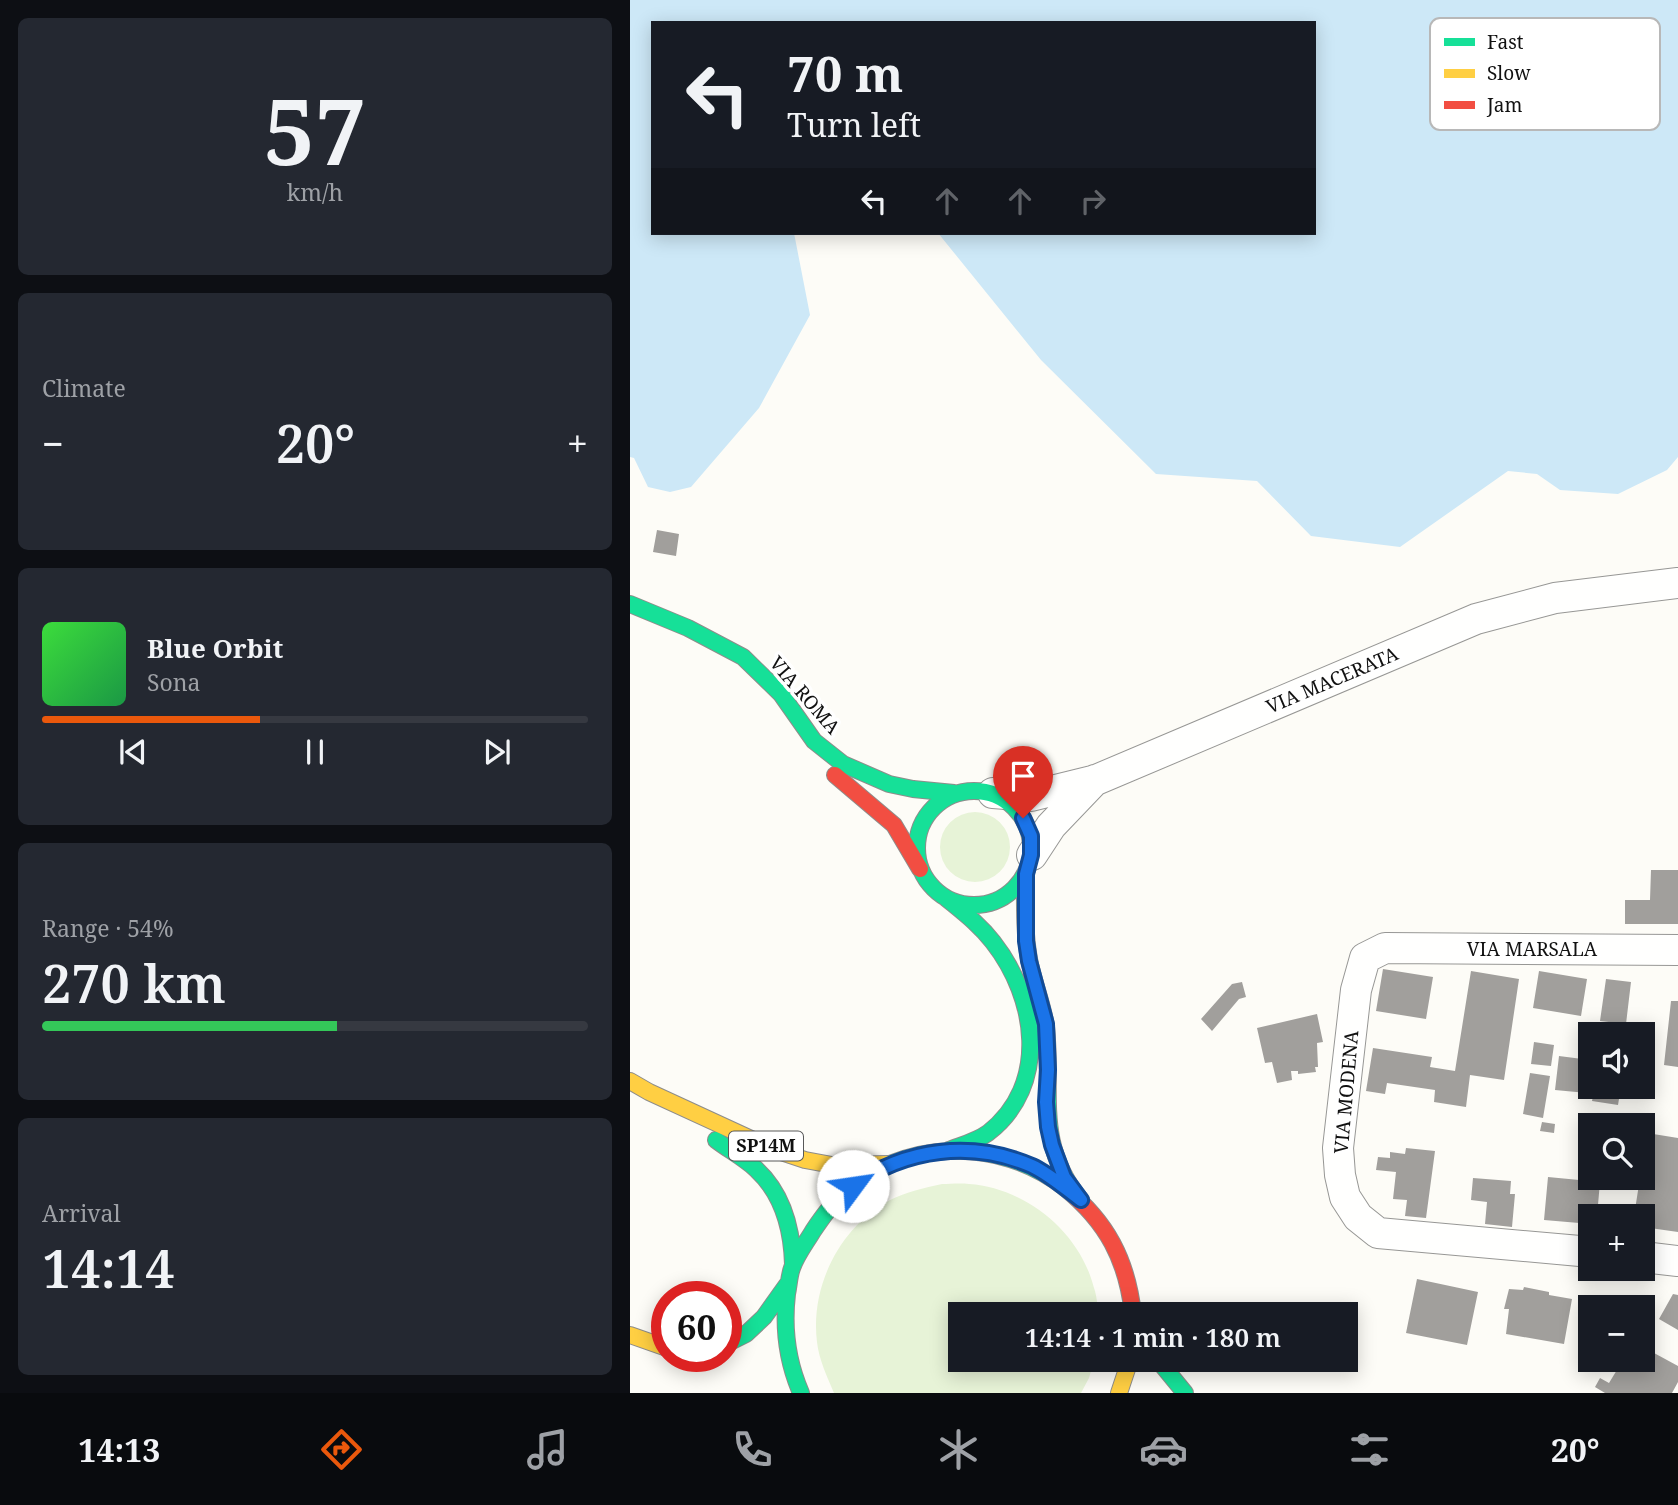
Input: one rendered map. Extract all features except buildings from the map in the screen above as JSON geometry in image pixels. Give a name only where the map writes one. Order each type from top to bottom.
[{"type":"main road","name":"VIA ROMA","points":[[630,604],[688,628],[743,657],[781,694],[814,741],[843,764],[889,784],[954,793]]},
{"type":"main road","points":[[801,1393],[793,1377],[787,1352],[785,1321],[789,1282],[793,1264],[823,1216],[842,1195],[866,1177],[892,1164],[919,1155],[949,1150],[988,1133],[1014,1106],[1022,1091],[1029,1072],[1031,1038],[1030,1020],[1023,998],[1001,955],[975,921],[931,886],[894,825],[833,774],[814,741]]},
{"type":"main road","points":[[922,872],[916,853],[917,835],[924,818],[937,803],[954,793],[974,790],[993,793],[1010,803],[1023,818],[1031,836],[1026,941],[1046,1024],[1046,1102],[1052,1145],[1064,1177],[1100,1221],[1115,1246],[1132,1302]]},
{"type":"main road","points":[[946,898],[963,904],[982,905],[999,899],[1014,889],[1028,865]]},
{"type":"main road","name":"SP14M","points":[[630,1082],[775,1150],[805,1160],[832,1165],[892,1164]]},
{"type":"main road","name":"SP14M","points":[[649,1092],[764,1177],[776,1192],[789,1226],[793,1243],[793,1264]]},
{"type":"main road","points":[[949,1150],[977,1152],[1033,1167],[1081,1200]]},
{"type":"main road","points":[[742,1336],[764,1317],[789,1282]]},
{"type":"main road","points":[[630,1335],[651,1342]]},
{"type":"main road","points":[[1119,1393],[1126,1372]]},
{"type":"main road","points":[[1168,1372],[1185,1393]]},
{"type":"street","name":"VIA MACERATA","points":[[993,793],[1031,796],[1096,780],[1476,619],[1555,598],[1678,583]]},
{"type":"street","points":[[1028,865],[1051,826],[1096,780]]},
{"type":"street","name":"VIA MARSALA","points":[[1385,947],[1678,950]]},
{"type":"street","name":"VIA MODENA","points":[[1385,947],[1365,958],[1356,990],[1338,1148],[1345,1198],[1358,1217],[1378,1233],[1578,1251]]},
{"type":"street","points":[[1655,1258],[1678,1261]]},
{"type":"green space","points":[[982,812],[995,818],[1004,827],[1008,833],[1008,861],[1000,872],[989,880],[968,882],[950,872],[942,861],[940,840],[950,822],[961,814]]},
{"type":"green space","points":[[942,1184],[990,1187],[1030,1204],[1048,1216],[1077,1249],[1087,1268],[1097,1302],[948,1302],[948,1372],[1091,1372],[1081,1393],[834,1393],[820,1355],[816,1321],[818,1300],[832,1260],[843,1242],[872,1212],[890,1200]]},
{"type":"water","points":[[630,0],[1678,0],[1678,457],[1667,470],[1618,494],[1560,490],[1537,474],[1508,471],[1400,547],[1311,536],[1257,481],[1156,474],[1041,360],[940,235],[1316,235],[1316,21],[651,21],[651,235],[794,235],[810,315],[759,408],[691,487],[670,492],[648,487],[634,458],[630,457]]},
{"type":"traffic: fast","points":[[630,604],[688,628],[743,657],[781,694],[814,741],[843,764],[889,784],[954,793]]},
{"type":"traffic: fast","points":[[974,791],[996,795],[1006,800],[1022,816],[1027,826],[1031,848],[1027,870],[1022,880],[1006,896],[996,901],[974,905],[952,901],[942,896],[926,880],[921,870],[917,848],[921,826],[926,816],[942,800],[952,795],[974,791]]},
{"type":"traffic: fast","points":[[1025,874],[1027,948],[1046,1027],[1051,1138],[1066,1179],[1081,1200]]},
{"type":"traffic: fast","points":[[946,898],[971,918],[993,942],[1008,964],[1020,989],[1030,1040],[1028,1066],[1021,1091],[1008,1113],[984,1136],[949,1150]]},
{"type":"traffic: fast","points":[[716,1140],[747,1161],[773,1189],[788,1225],[793,1264]]},
{"type":"traffic: fast","points":[[801,1393],[789,1357],[786,1332],[787,1294],[791,1271],[799,1253],[825,1213],[864,1178],[892,1163],[921,1155],[951,1151],[981,1152],[1011,1159],[1039,1171],[1065,1188]]},
{"type":"traffic: fast","points":[[742,1336],[764,1317],[789,1282]]},
{"type":"traffic: fast","points":[[1168,1372],[1185,1393]]},
{"type":"traffic: slow","points":[[630,1081],[775,1150],[805,1160],[832,1165],[890,1164]]},
{"type":"traffic: slow","points":[[630,1335],[651,1342]]},
{"type":"traffic: slow","points":[[1119,1393],[1126,1372]]},
{"type":"traffic: jam","points":[[835,775],[894,825],[920,869]]},
{"type":"traffic: jam","points":[[1065,1188],[1092,1214],[1112,1244],[1126,1276],[1131,1302]]},
{"type":"route","points":[[853,1186],[892,1164],[919,1155],[949,1150],[977,1152],[1033,1167],[1081,1200],[1057,1162],[1048,1127],[1046,1024],[1026,941],[1026,874],[1031,855],[1031,836],[1023,818]]}]
